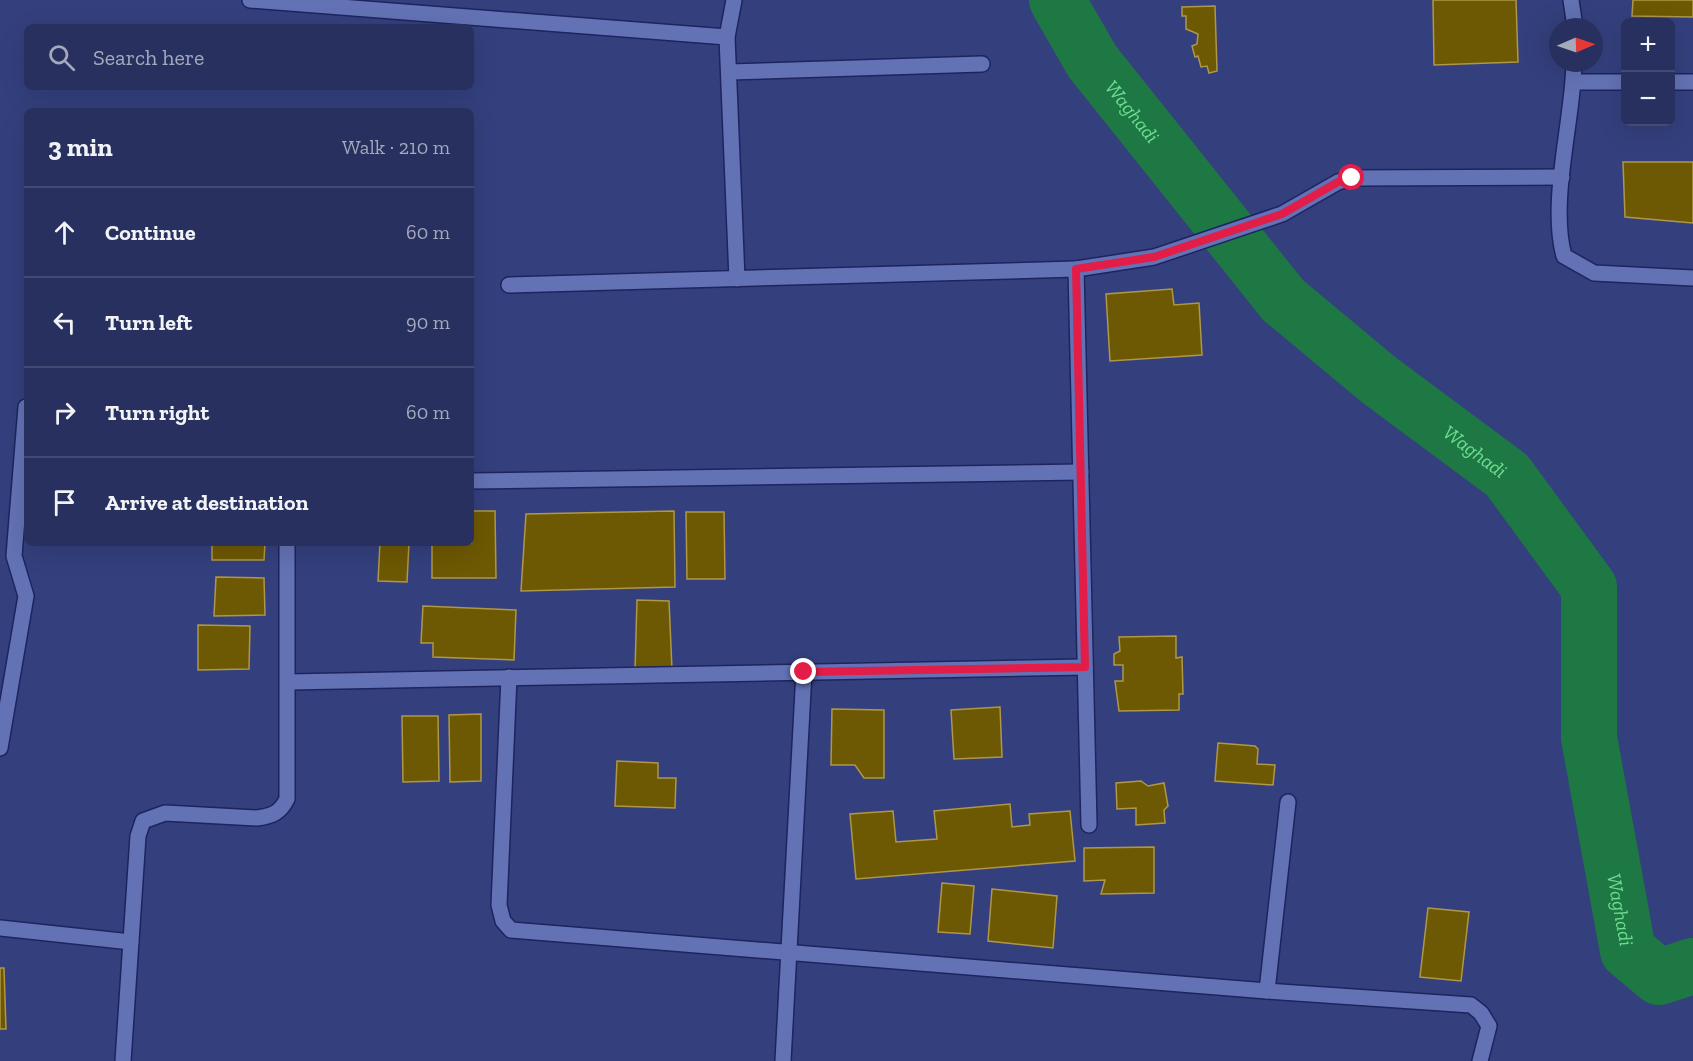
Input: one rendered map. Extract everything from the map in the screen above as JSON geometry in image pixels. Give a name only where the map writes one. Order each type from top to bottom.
[{"type":"street","points":[[250,0],[727,37]]},
{"type":"street","points":[[734,0],[727,37],[737,279]]},
{"type":"street","points":[[1571,0],[1574,18]]},
{"type":"street","points":[[729,72],[981,64]]},
{"type":"street","points":[[1574,72],[1562,177],[1561,244],[1564,256],[1569,261],[1594,273],[1693,279]]},
{"type":"street","points":[[1574,82],[1621,82]]},
{"type":"street","points":[[1675,82],[1693,82]]},
{"type":"street","points":[[509,285],[1076,269],[1154,257],[1282,214],[1338,182],[1367,176],[1562,177]]},
{"type":"street","points":[[1076,269],[1089,825]]},
{"type":"street","points":[[0,744],[26,596],[14,556],[24,432]]},
{"type":"street","points":[[474,481],[1081,472]]},
{"type":"street","points":[[123,1061],[138,836],[143,821],[165,813],[257,818],[272,816],[281,810],[287,799],[287,546]]},
{"type":"street","points":[[288,682],[509,676],[1085,667]]},
{"type":"street","points":[[783,1061],[804,672]]},
{"type":"street","points":[[509,676],[499,905],[503,921],[511,930],[1267,991],[1471,1005],[1481,1013],[1489,1026],[1480,1061]]},
{"type":"street","points":[[1267,991],[1288,802]]},
{"type":"street","points":[[0,928],[131,942]]},
{"type":"building","points":[[1433,0],[1516,0],[1518,62],[1434,65]]},
{"type":"building","points":[[1633,0],[1693,0],[1693,17],[1632,16]]},
{"type":"building","points":[[1215,6],[1217,71],[1209,73],[1207,66],[1201,67],[1198,56],[1195,57],[1192,46],[1197,44],[1198,34],[1186,29],[1186,16],[1182,16],[1182,7]]},
{"type":"building","points":[[1623,162],[1693,162],[1693,223],[1625,217]]},
{"type":"building","points":[[1172,289],[1174,305],[1199,303],[1202,355],[1110,361],[1106,294]]},
{"type":"building","points":[[474,511],[495,511],[496,578],[432,578],[432,546],[474,546]]},
{"type":"building","points":[[674,511],[675,587],[521,591],[526,514]]},
{"type":"building","points":[[686,512],[724,512],[725,579],[687,579]]},
{"type":"building","points":[[212,546],[265,546],[264,560],[212,560]]},
{"type":"building","points":[[380,546],[409,546],[407,582],[378,581]]},
{"type":"building","points":[[216,577],[264,578],[265,615],[214,616]]},
{"type":"building","points":[[637,600],[669,601],[672,670],[635,670]]},
{"type":"building","points":[[423,606],[516,610],[514,660],[433,657],[433,643],[421,643]]},
{"type":"building","points":[[198,625],[250,626],[249,669],[198,670]]},
{"type":"building","points":[[1176,636],[1176,658],[1182,657],[1183,694],[1179,694],[1179,710],[1119,711],[1115,681],[1123,681],[1123,665],[1114,665],[1114,654],[1120,651],[1119,637]]},
{"type":"building","points":[[1000,707],[1002,757],[954,759],[951,710]]},
{"type":"building","points":[[832,709],[884,710],[884,778],[864,778],[855,765],[831,765]]},
{"type":"building","points":[[481,714],[481,781],[450,782],[449,715]]},
{"type":"building","points":[[402,716],[438,716],[439,781],[403,782]]},
{"type":"building","points":[[1218,743],[1255,746],[1258,749],[1257,764],[1275,765],[1273,785],[1215,781]]},
{"type":"building","points":[[617,761],[658,763],[658,778],[676,778],[675,808],[615,806]]},
{"type":"building","points":[[1141,781],[1148,786],[1164,783],[1168,806],[1164,810],[1165,823],[1136,825],[1136,808],[1117,809],[1116,783]]},
{"type":"building","points":[[1010,804],[1012,827],[1030,825],[1029,814],[1070,811],[1075,861],[856,879],[850,814],[893,811],[896,842],[937,839],[934,811]]},
{"type":"building","points":[[1154,847],[1154,893],[1101,894],[1105,880],[1084,881],[1084,848]]},
{"type":"building","points":[[942,883],[974,886],[970,934],[938,932]]},
{"type":"building","points":[[992,889],[1057,896],[1053,948],[988,941]]},
{"type":"building","points":[[1428,908],[1469,912],[1461,981],[1420,977]]},
{"type":"building","points":[[0,968],[4,968],[6,1029],[0,1029]]},
{"type":"waterway","name":"Waghadi","points":[[1057,0],[1092,61],[1283,300],[1379,380],[1507,475],[1589,587],[1589,738],[1628,951],[1659,977],[1693,966]]},
{"type":"route","points":[[804,672],[1085,667],[1076,269],[1154,257],[1282,214],[1338,182],[1352,178]]}]
